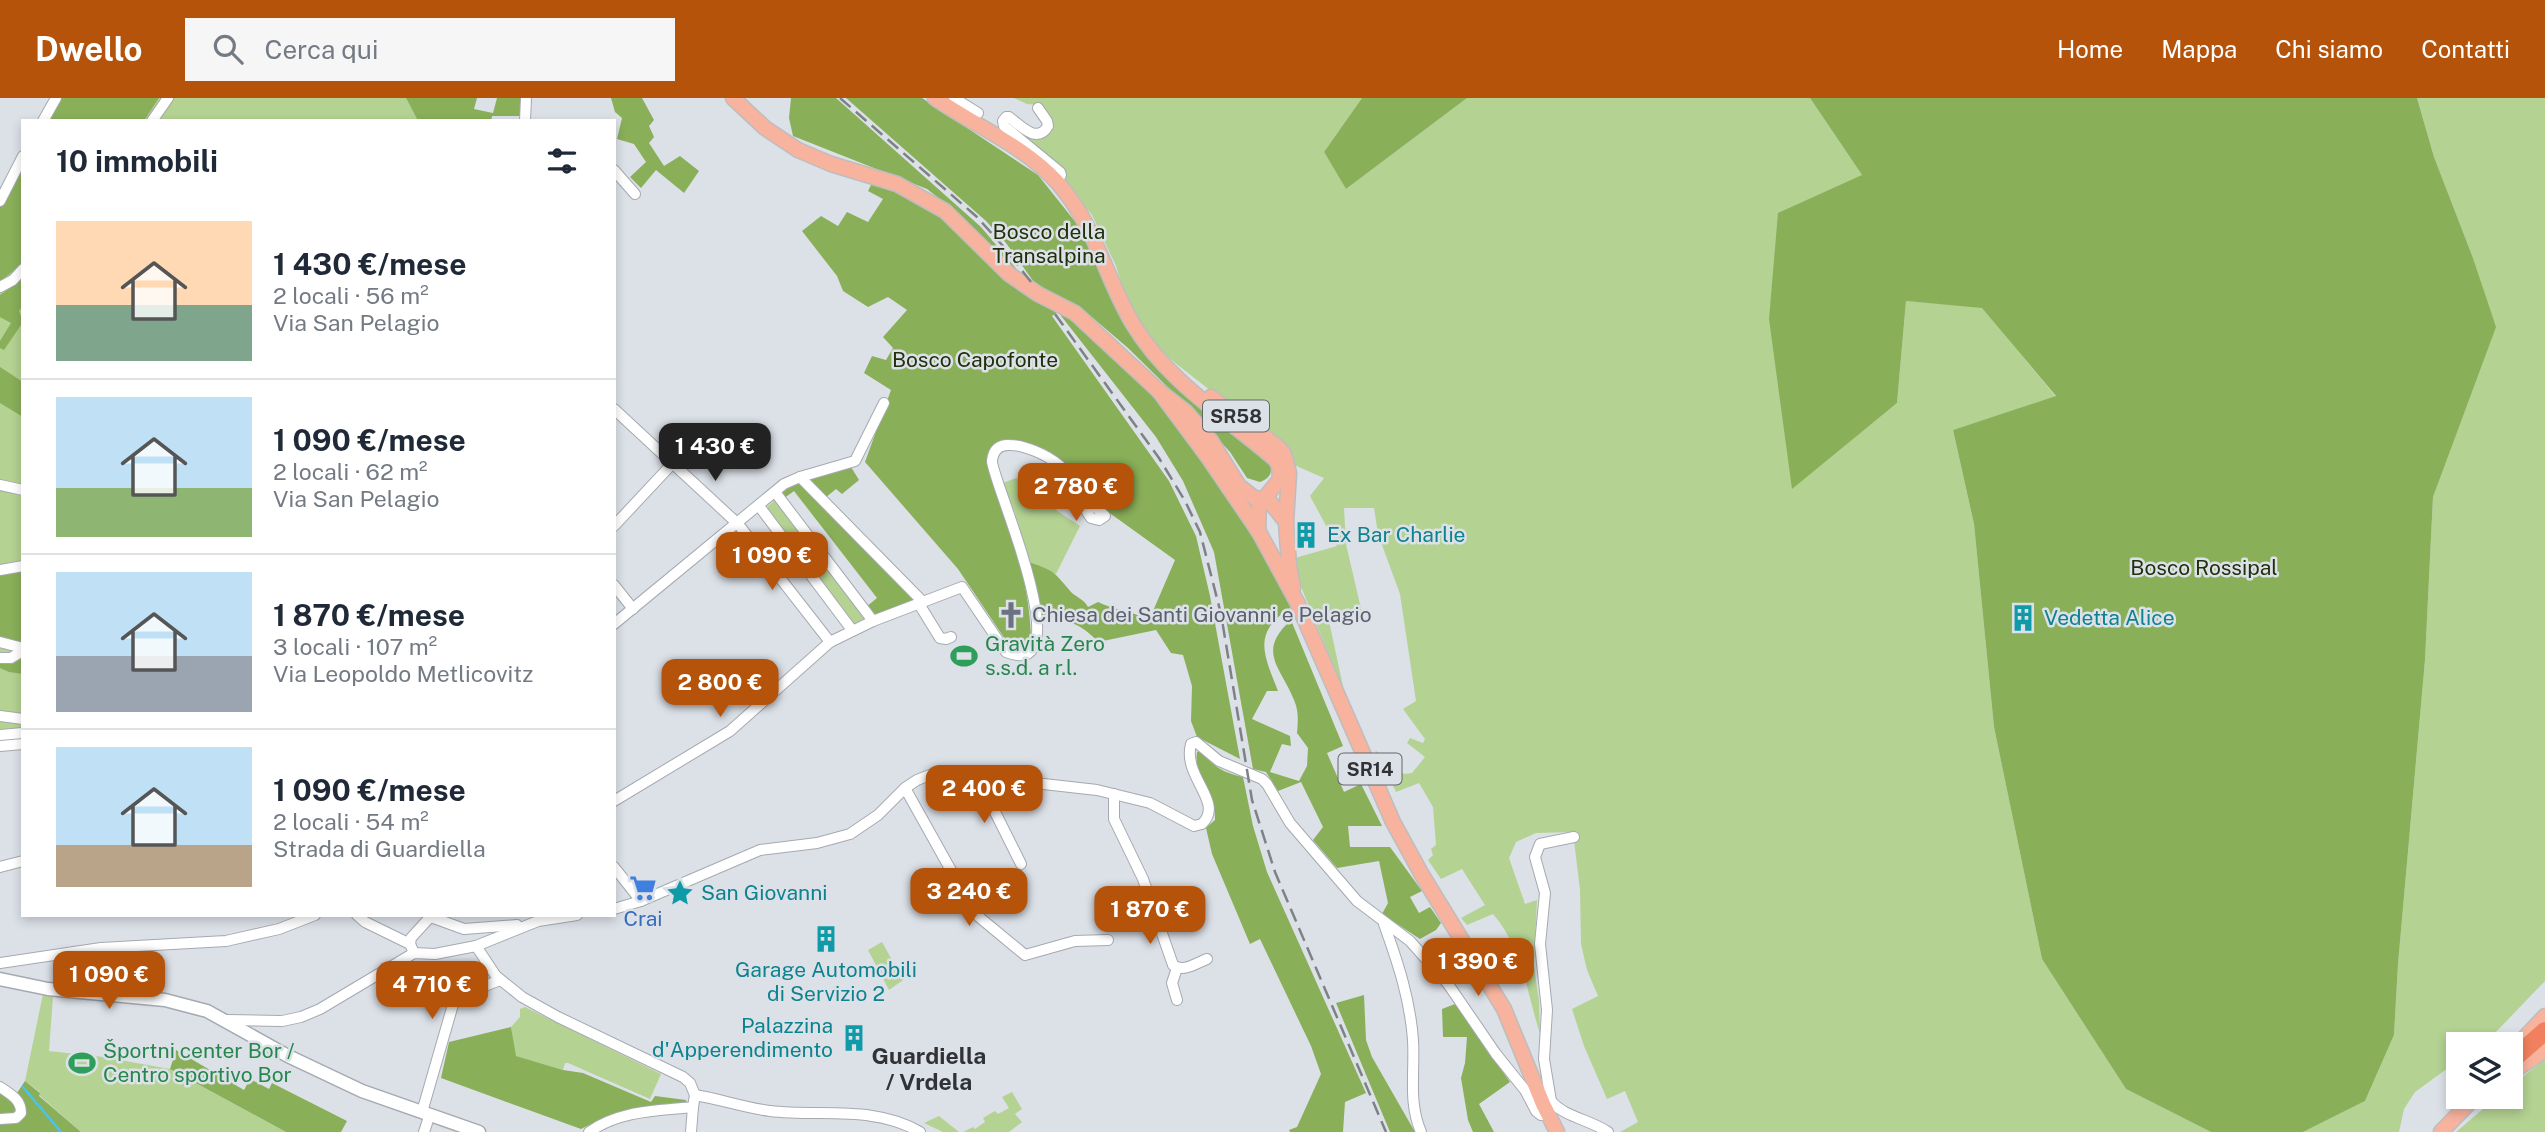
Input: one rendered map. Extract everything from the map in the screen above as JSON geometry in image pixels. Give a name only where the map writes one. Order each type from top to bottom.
[{"type":"highway","points":[[2523,1050],[2545,1031]]},
{"type":"highway","points":[[2523,1063],[2545,1048]]},
{"type":"main road","points":[[733,98],[765,128],[798,150],[846,169],[897,184],[931,202],[959,223],[1023,285],[1081,318],[1195,421],[1238,479],[1253,489],[1284,479]]},
{"type":"main road","name":"SR58","points":[[935,98],[1033,161],[1056,181],[1085,219],[1132,323],[1172,375],[1275,459],[1284,479]]},
{"type":"main road","points":[[1159,391],[1259,532]]},
{"type":"main road","points":[[1226,463],[1244,491],[1278,509],[1286,522]]},
{"type":"main road","points":[[1259,532],[1257,511],[1263,499],[1284,479]]},
{"type":"main road","points":[[1284,479],[1286,522]]},
{"type":"main road","points":[[1231,492],[1245,500],[1263,499]]},
{"type":"main road","name":"SR14","points":[[1286,522],[1289,565],[1297,602]]},
{"type":"main road","name":"SR14","points":[[1259,532],[1297,602],[1393,821],[1422,875],[1504,1009],[1557,1132]]},
{"type":"main road","points":[[2523,1039],[2545,1016]]},
{"type":"main road","points":[[2441,1132],[2464,1109]]},
{"type":"street","points":[[44,119],[56,98]]},
{"type":"street","points":[[153,119],[167,98]]},
{"type":"street","points":[[525,119],[526,98]]},
{"type":"street","points":[[954,98],[978,113]]},
{"type":"street","points":[[1038,108],[1047,121],[1045,132],[1027,132],[1009,117],[1003,121],[1004,125],[1060,172],[1061,176],[1056,181]]},
{"type":"street","points":[[0,201],[21,160]]},
{"type":"street","points":[[616,172],[635,194]]},
{"type":"street","points":[[0,287],[13,280],[21,271]]},
{"type":"street","points":[[616,622],[784,484],[855,461],[884,403]]},
{"type":"street","points":[[616,411],[738,524],[830,642]]},
{"type":"street","points":[[616,800],[730,731],[830,642],[873,621],[962,587],[1006,652],[1015,656],[1029,652],[1037,640],[1035,609],[1008,506],[994,473],[994,452],[999,447],[1014,445],[1051,459],[1070,474],[1086,498]]},
{"type":"street","points":[[616,524],[672,464]]},
{"type":"street","points":[[800,477],[921,603],[940,638],[951,637]]},
{"type":"street","points":[[0,485],[20,491]]},
{"type":"street","points":[[775,492],[873,621]]},
{"type":"street","points":[[759,506],[852,631]]},
{"type":"street","points":[[0,570],[21,566]]},
{"type":"street","points":[[616,588],[633,609]]},
{"type":"street","points":[[0,642],[21,649],[11,658],[0,658]]},
{"type":"street","points":[[0,716],[21,719]]},
{"type":"street","points":[[0,735],[21,733]]},
{"type":"street","points":[[616,908],[641,901],[760,850],[817,843],[850,834],[878,815],[905,788],[935,773],[975,772],[1017,781],[1081,787],[1150,803],[1185,823],[1194,826],[1202,824],[1210,812],[1210,805],[1194,777],[1189,756],[1191,744],[1200,743],[1219,761],[1262,779],[1290,823],[1357,901],[1410,941],[1448,984],[1541,1115],[1547,1106],[1544,1059],[1547,1010],[1540,954],[1545,893],[1535,857],[1540,844],[1574,837]]},
{"type":"street","points":[[0,746],[21,744]]},
{"type":"street","points":[[975,772],[1021,864]]},
{"type":"street","points":[[905,788],[972,908],[979,917],[1026,955],[1075,941],[1108,940]]},
{"type":"street","points":[[1114,794],[1114,819],[1143,879],[1173,965],[1183,968],[1207,958]]},
{"type":"street","points":[[0,867],[21,862]]},
{"type":"street","points":[[616,870],[641,901]]},
{"type":"street","points":[[0,963],[101,948],[226,941],[279,929],[310,917]]},
{"type":"street","points":[[359,917],[412,948],[435,954],[475,946],[528,924]]},
{"type":"street","points":[[412,948],[411,938],[431,917]]},
{"type":"street","points":[[434,917],[464,929],[528,924],[566,917]]},
{"type":"street","points":[[1384,923],[1407,992],[1413,1040],[1414,1112],[1421,1132]]},
{"type":"street","points":[[475,946],[500,980],[523,997],[558,1017],[683,1077],[690,1083],[695,1095],[691,1132]]},
{"type":"street","points":[[227,1020],[282,1021],[301,1017],[320,1009],[412,948]]},
{"type":"street","points":[[1177,968],[1172,983],[1177,1000]]},
{"type":"street","points":[[0,979],[48,989],[165,1000],[197,1007],[227,1020],[332,1078],[479,1132]]},
{"type":"street","points":[[424,1132],[426,1113],[454,1001],[462,995],[500,980]]},
{"type":"street","points":[[0,1087],[21,1105],[21,1113],[16,1118],[0,1119]]},
{"type":"street","points":[[695,1095],[769,1111],[858,1113],[903,1123],[920,1132]]},
{"type":"street","points":[[1547,1106],[1593,1122],[1608,1132]]},
{"type":"street","points":[[589,1132],[619,1116],[693,1107]]},
{"type":"green space","points":[[59,98],[159,98],[145,119],[47,119]]},
{"type":"green space","points":[[159,98],[406,98],[417,119],[145,119]]},
{"type":"green space","points":[[406,98],[477,98],[474,109],[493,113],[497,98],[523,98],[521,116],[492,116],[491,119],[417,119]]},
{"type":"green space","points":[[611,98],[642,98],[654,120],[649,126],[654,137],[649,143],[664,166],[680,156],[699,171],[684,193],[656,170],[641,188],[630,177],[646,162],[634,144],[617,139],[622,118],[615,112]]},
{"type":"green space","name":"Bosco della Transalpina","points":[[791,98],[836,98],[981,227],[1025,279],[958,213],[927,189],[793,136],[789,118]]},
{"type":"green space","name":"Bosco della Transalpina","points":[[846,98],[922,98],[1038,175],[1077,224],[1137,344],[1161,371],[1270,464],[1271,473],[1268,477],[1260,482],[1247,478],[1230,452],[1128,348],[1079,306],[1036,285],[1006,243],[986,221]]},
{"type":"green space","points":[[1014,98],[1362,98],[1324,152],[1346,189],[1467,98],[1810,98],[1862,175],[1792,488],[1897,403],[1906,301],[1982,307],[2056,397],[1953,430],[1974,524],[1994,727],[2042,959],[2126,1089],[2211,1132],[1620,1132],[1638,1122],[1625,1091],[1607,1099],[1584,1046],[1572,1009],[1598,996],[1587,970],[1581,944],[1580,890],[1573,832],[1536,833],[1516,842],[1509,858],[1525,904],[1537,900],[1534,966],[1540,1034],[1517,956],[1503,927],[1493,914],[1467,925],[1461,918],[1485,905],[1462,869],[1441,879],[1428,860],[1433,855],[1431,849],[1436,845],[1433,807],[1419,783],[1396,792],[1375,750],[1404,774],[1412,773],[1425,757],[1407,743],[1410,738],[1423,743],[1425,739],[1403,709],[1416,701],[1400,594],[1378,534],[1374,508],[1344,508],[1346,544],[1362,613],[1329,621],[1344,691],[1299,582],[1295,558],[1337,546],[1310,496],[1324,478],[1294,465],[1287,449],[1249,420],[1254,413],[1244,406],[1239,413],[1169,358],[1147,336],[1128,306],[1116,266],[1092,215],[1063,180],[1011,127],[1044,136],[1051,132],[1052,125],[1040,105],[1027,104]]},
{"type":"green space","points":[[1362,98],[1467,98],[1346,189],[1324,152]]},
{"type":"green space","name":"Bosco Rossipal","points":[[1810,98],[2417,98],[2434,157],[2496,327],[2433,497],[2425,660],[2394,1035],[2365,1101],[2303,1132],[2211,1132],[2126,1089],[2042,959],[1994,727],[1974,524],[1953,430],[2056,396],[1982,308],[1906,301],[1897,403],[1792,489],[1769,319],[1778,213],[1862,175]]},
{"type":"green space","points":[[2417,98],[2545,98],[2545,981],[2496,1032],[2446,1032],[2446,1069],[2415,1092],[2404,1109],[2399,1132],[2303,1132],[2365,1101],[2394,1035],[2425,660],[2433,497],[2495,327],[2473,258],[2434,157]]},
{"type":"green space","points":[[21,169],[21,265],[0,282],[0,207]]},
{"type":"green space","name":"Bosco Capofonte","points":[[873,181],[912,198],[945,219],[1085,329],[1138,377],[1193,444],[1245,525],[1292,607],[1271,625],[1264,644],[1268,665],[1278,691],[1267,691],[1252,719],[1290,736],[1291,746],[1282,744],[1270,772],[1299,781],[1307,766],[1308,748],[1297,733],[1296,704],[1274,660],[1273,651],[1275,641],[1291,620],[1343,746],[1327,753],[1344,792],[1361,784],[1382,826],[1348,826],[1350,847],[1390,847],[1422,891],[1410,897],[1419,913],[1430,907],[1441,923],[1436,930],[1420,939],[1382,914],[1388,903],[1379,861],[1337,868],[1313,840],[1323,827],[1301,782],[1278,791],[1266,772],[1253,769],[1214,552],[1183,481],[1156,437],[1058,312],[1052,316],[1169,481],[1196,536],[1210,596],[1240,759],[1197,737],[1191,721],[1192,686],[1183,655],[1171,653],[1156,630],[1098,642],[1072,623],[1040,615],[1029,562],[1053,573],[1088,607],[1098,602],[1143,617],[1153,611],[1175,560],[1104,509],[1109,503],[1100,493],[1094,499],[1067,465],[1043,451],[1012,440],[997,442],[989,452],[988,460],[1016,547],[1026,592],[1031,637],[1022,646],[1009,645],[958,569],[865,462],[891,390],[864,373],[872,356],[886,360],[893,348],[883,337],[907,310],[888,297],[868,307],[843,291],[837,276],[802,231],[821,216],[838,226],[847,212],[868,222],[883,199],[868,191]]},
{"type":"green space","points":[[21,265],[21,738],[0,740],[0,282]]},
{"type":"green space","points":[[21,280],[21,325],[4,350],[0,348],[0,341],[11,323],[0,317],[0,295]]},
{"type":"green space","points":[[0,367],[21,381],[21,416],[0,403]]},
{"type":"green space","points":[[851,467],[859,480],[842,494],[836,489],[825,498],[807,478]]},
{"type":"green space","points":[[1016,478],[1058,506],[1056,510],[1080,526],[1056,574],[1029,562],[1003,483]]},
{"type":"green space","points":[[799,481],[916,601],[873,615],[866,607],[877,598],[794,491],[783,499],[778,493]]},
{"type":"green space","points":[[775,500],[865,619],[854,624],[765,509]]},
{"type":"green space","points":[[21,571],[21,643],[0,638],[0,575]]},
{"type":"green space","points":[[21,659],[21,674],[0,668],[0,662],[12,664]]},
{"type":"green space","points":[[1201,751],[1219,768],[1243,777],[1253,826],[1267,872],[1366,1093],[1345,1102],[1343,1132],[1289,1130],[1297,1127],[1321,1074],[1311,1046],[1260,939],[1250,944],[1212,854],[1206,828],[1215,820],[1214,810],[1198,770],[1197,752]]},
{"type":"green space","points":[[882,942],[903,980],[889,990],[868,950]]},
{"type":"green space","name":"Športni center Bor / Centro sportivo Bor","points":[[43,994],[53,997],[49,1051],[170,1069],[286,1132],[81,1132],[25,1081]]},
{"type":"green space","points":[[1364,995],[1366,1040],[1372,1057],[1415,1132],[1390,1132],[1336,1003]]},
{"type":"green space","points":[[1455,1004],[1510,1082],[1479,1104],[1494,1132],[1473,1132],[1468,1120],[1461,1078],[1467,1037],[1443,1037],[1442,1009]]},
{"type":"green space","points":[[525,1007],[661,1074],[650,1099],[568,1063],[565,1063],[563,1070],[515,1056],[511,1027],[520,1017],[520,1009]]},
{"type":"green space","points":[[511,1027],[516,1056],[583,1073],[651,1102],[655,1096],[686,1100],[687,1104],[632,1110],[581,1129],[441,1078],[449,1042]]},
{"type":"green space","points":[[176,1050],[244,1090],[250,1079],[269,1089],[272,1083],[347,1121],[341,1132],[286,1132],[170,1069]]},
{"type":"green space","points":[[2545,1059],[2545,1132],[2456,1132],[2483,1109],[2523,1109],[2523,1076]]},
{"type":"green space","points":[[25,1081],[81,1132],[0,1132],[0,1122],[13,1123],[23,1119],[25,1105],[17,1093]]},
{"type":"green space","points":[[0,1092],[13,1101],[16,1111],[9,1115],[0,1113]]},
{"type":"green space","points":[[1012,1092],[1022,1109],[1015,1114],[1022,1122],[1009,1132],[963,1132],[973,1127],[975,1129],[985,1122],[983,1118],[995,1111],[998,1114],[1009,1108],[1002,1097]]},
{"type":"green space","points":[[939,1116],[959,1132],[943,1132],[924,1123]]},
{"type":"waterway","points":[[23,1087],[61,1132]]},
{"type":"railway","points":[[840,98],[977,217],[1031,282]]},
{"type":"railway","points":[[1055,314],[1159,458],[1200,532],[1221,614],[1252,800],[1275,872],[1386,1132]]},
{"type":"place","name":"Ex Bar Charlie","points":[[1306,535]]},
{"type":"place","name":"Chiesa dei Santi Giovanni e Pelagio","points":[[1011,615]]},
{"type":"place","name":"Vedetta Alice","points":[[2023,618]]},
{"type":"place","name":"Gravità Zero s.s.d. a r.l.","points":[[964,656]]},
{"type":"place","name":"Crai","points":[[643,888]]},
{"type":"place","name":"San Giovanni","points":[[680,893]]},
{"type":"place","name":"Garage Automobili di Servizio 2","points":[[826,939]]},
{"type":"place","name":"Palazzina d'Apperendimento","points":[[854,1038]]},
{"type":"place","name":"Športni center Bor / Centro sportivo Bor","points":[[82,1063]]},
{"type":"district","name":"Guardiella / Vrdela","points":[[929,1069]]}]
